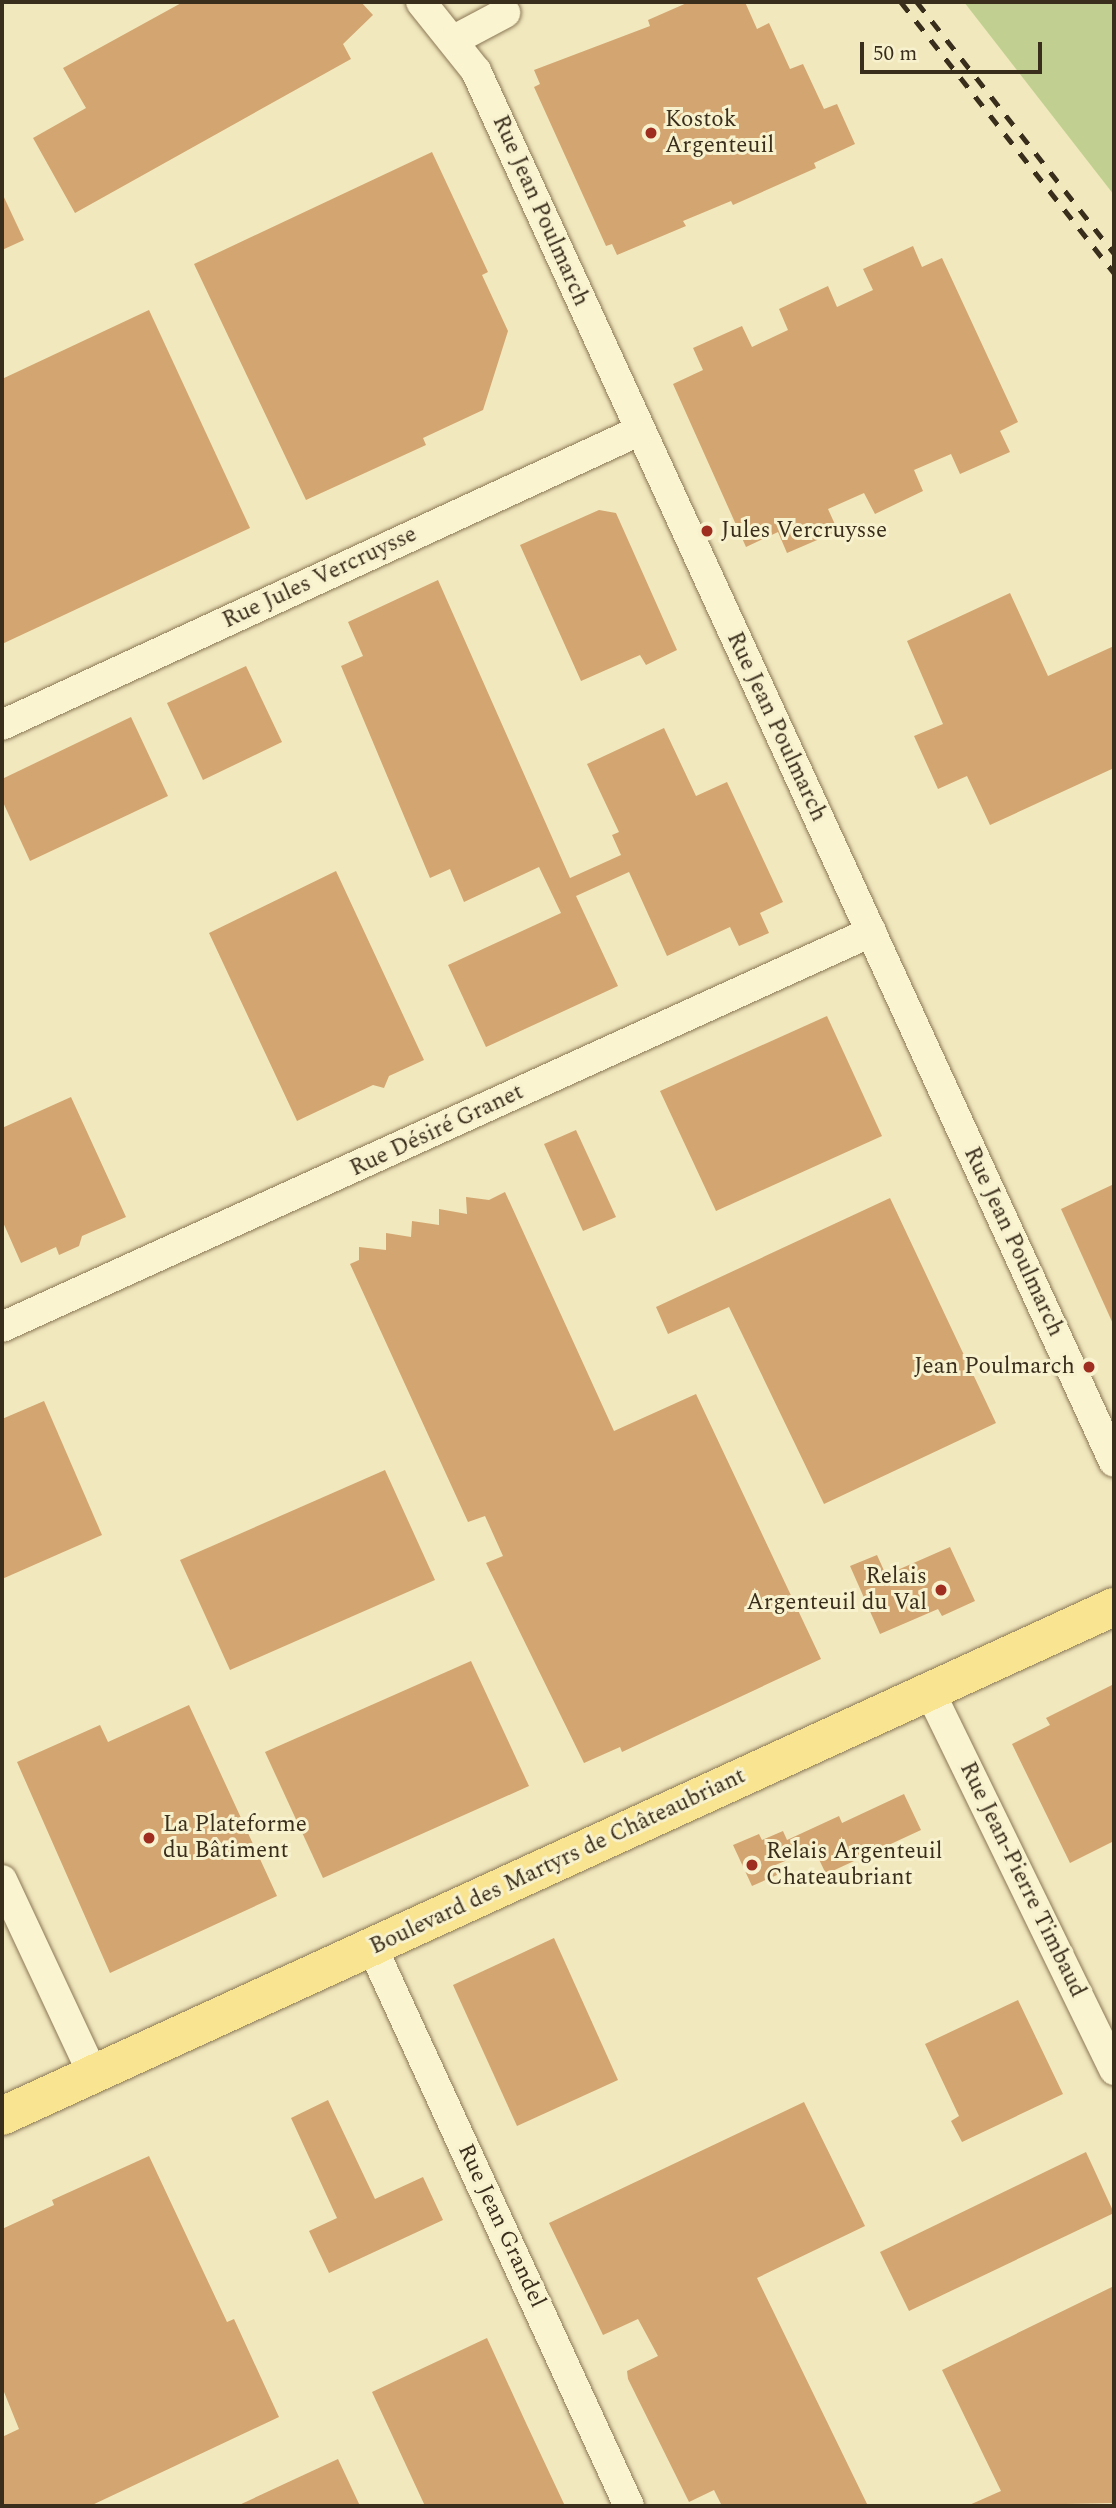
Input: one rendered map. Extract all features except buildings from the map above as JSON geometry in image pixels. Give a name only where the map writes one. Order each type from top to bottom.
[{"type":"main road","name":"Boulevard des Martyrs de Châteaubriant","points":[[2,2116],[1114,1607]]},
{"type":"street","name":"Rue Jean Poulmarch","points":[[421,2],[454,40],[476,71],[1114,1462]]},
{"type":"street","points":[[454,40],[505,13]]},
{"type":"street","name":"Rue Jules Vercruysse","points":[[2,725],[639,431]]},
{"type":"street","name":"Rue Désiré Granet","points":[[2,1327],[870,932]]},
{"type":"street","name":"Rue Jean-Pierre Timbaud","points":[[929,1690],[1114,2070]]},
{"type":"street","points":[[2,1880],[93,2074]]},
{"type":"street","name":"Rue Jean Grandel","points":[[372,1947],[629,2506]]},
{"type":"green space","points":[[964,2],[1114,2],[1114,195]]},
{"type":"railway","points":[[901,2],[1114,273]]},
{"type":"railway","points":[[917,2],[1114,253]]},
{"type":"place","name":"Kostok Argenteuil","points":[[651,133]]},
{"type":"place","name":"Jules Vercruysse","points":[[707,531]]},
{"type":"place","name":"Jean Poulmarch","points":[[1089,1367]]},
{"type":"place","name":"Relais Argenteuil du Val","points":[[941,1590]]},
{"type":"place","name":"La Plateforme du Bâtiment","points":[[149,1838]]},
{"type":"place","name":"Relais Argenteuil Chateaubriant","points":[[752,1865]]}]
